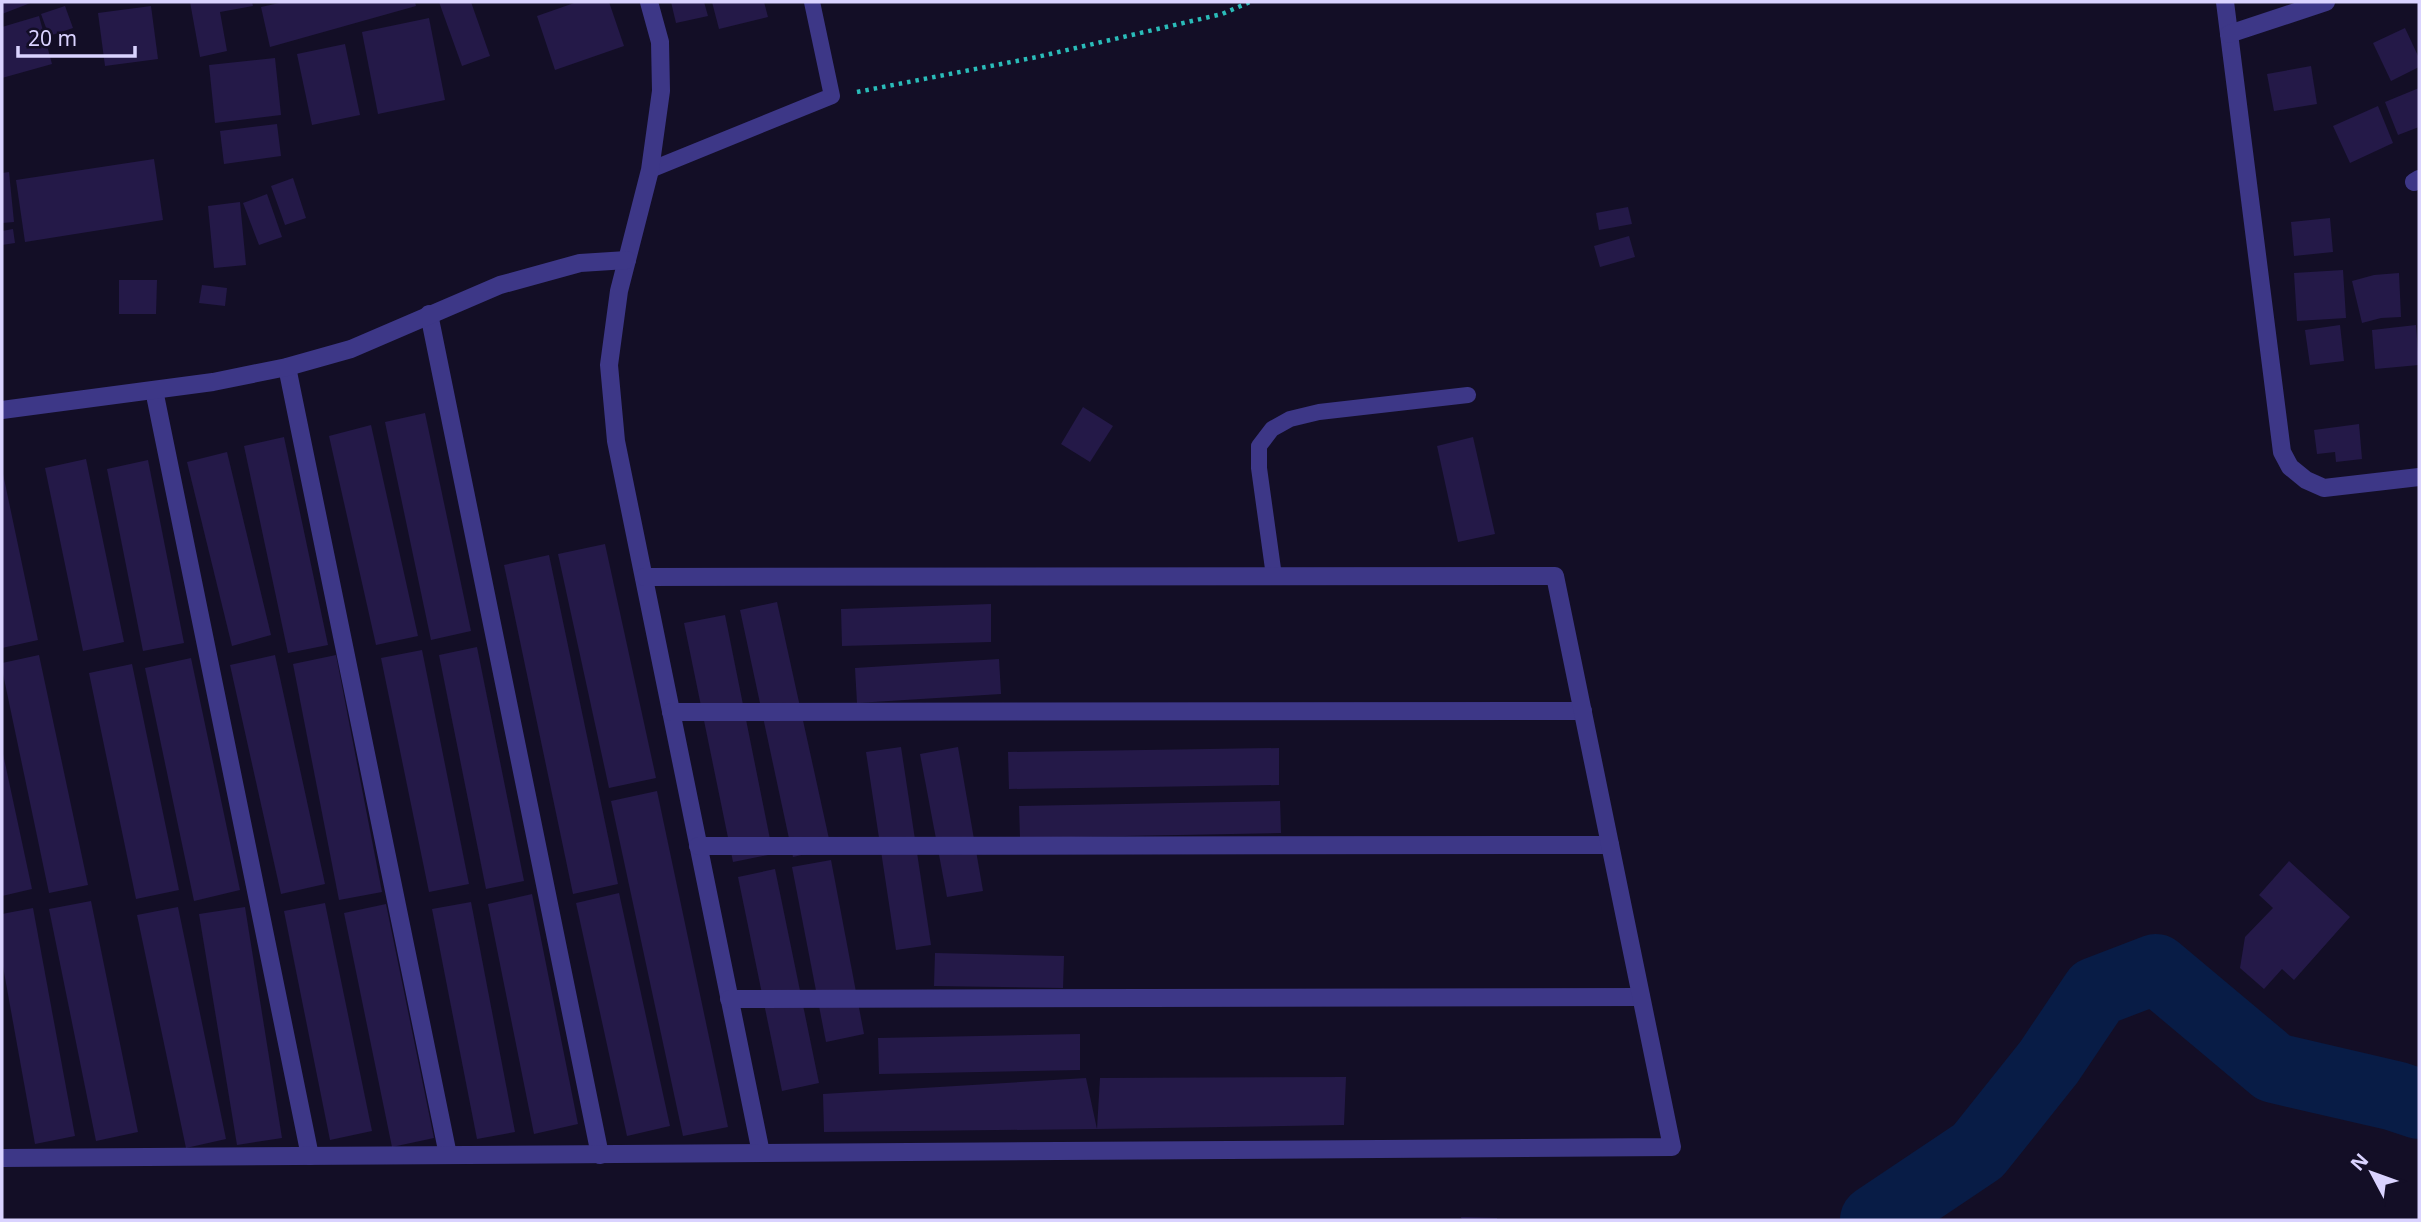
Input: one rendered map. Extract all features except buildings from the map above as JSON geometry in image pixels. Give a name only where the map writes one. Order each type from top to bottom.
[{"type":"street","points":[[649,2],[660,42],[661,91],[650,170],[619,291],[609,365],[616,441],[761,1153]]},
{"type":"street","points":[[2225,2],[2282,452],[2290,467],[2305,481],[2323,488],[2419,477]]},
{"type":"street","points":[[2229,34],[2326,2]]},
{"type":"street","points":[[2,410],[213,383],[287,367],[351,349],[500,285],[580,263],[627,260]]},
{"type":"street","points":[[429,314],[600,1154]]},
{"type":"street","points":[[287,367],[448,1155]]},
{"type":"street","points":[[155,390],[310,1156]]},
{"type":"street","points":[[2,1158],[1672,1147],[1556,576],[644,577]]},
{"type":"street","points":[[671,712],[1583,711]]},
{"type":"street","points":[[698,846],[1610,845]]},
{"type":"street","points":[[729,999],[1641,997]]},
{"type":"lane","points":[[650,170],[832,96],[812,2]]},
{"type":"lane","points":[[1274,576],[1259,468],[1259,446],[1272,429],[1290,419],[1319,412],[1468,395]]},
{"type":"path","points":[[832,96],[1050,54],[1222,14],[1250,2]]},
{"type":"waterway","points":[[1875,1220],[1978,1151],[2049,1062],[2096,992],[2156,969],[2274,1068],[2419,1104]]}]
